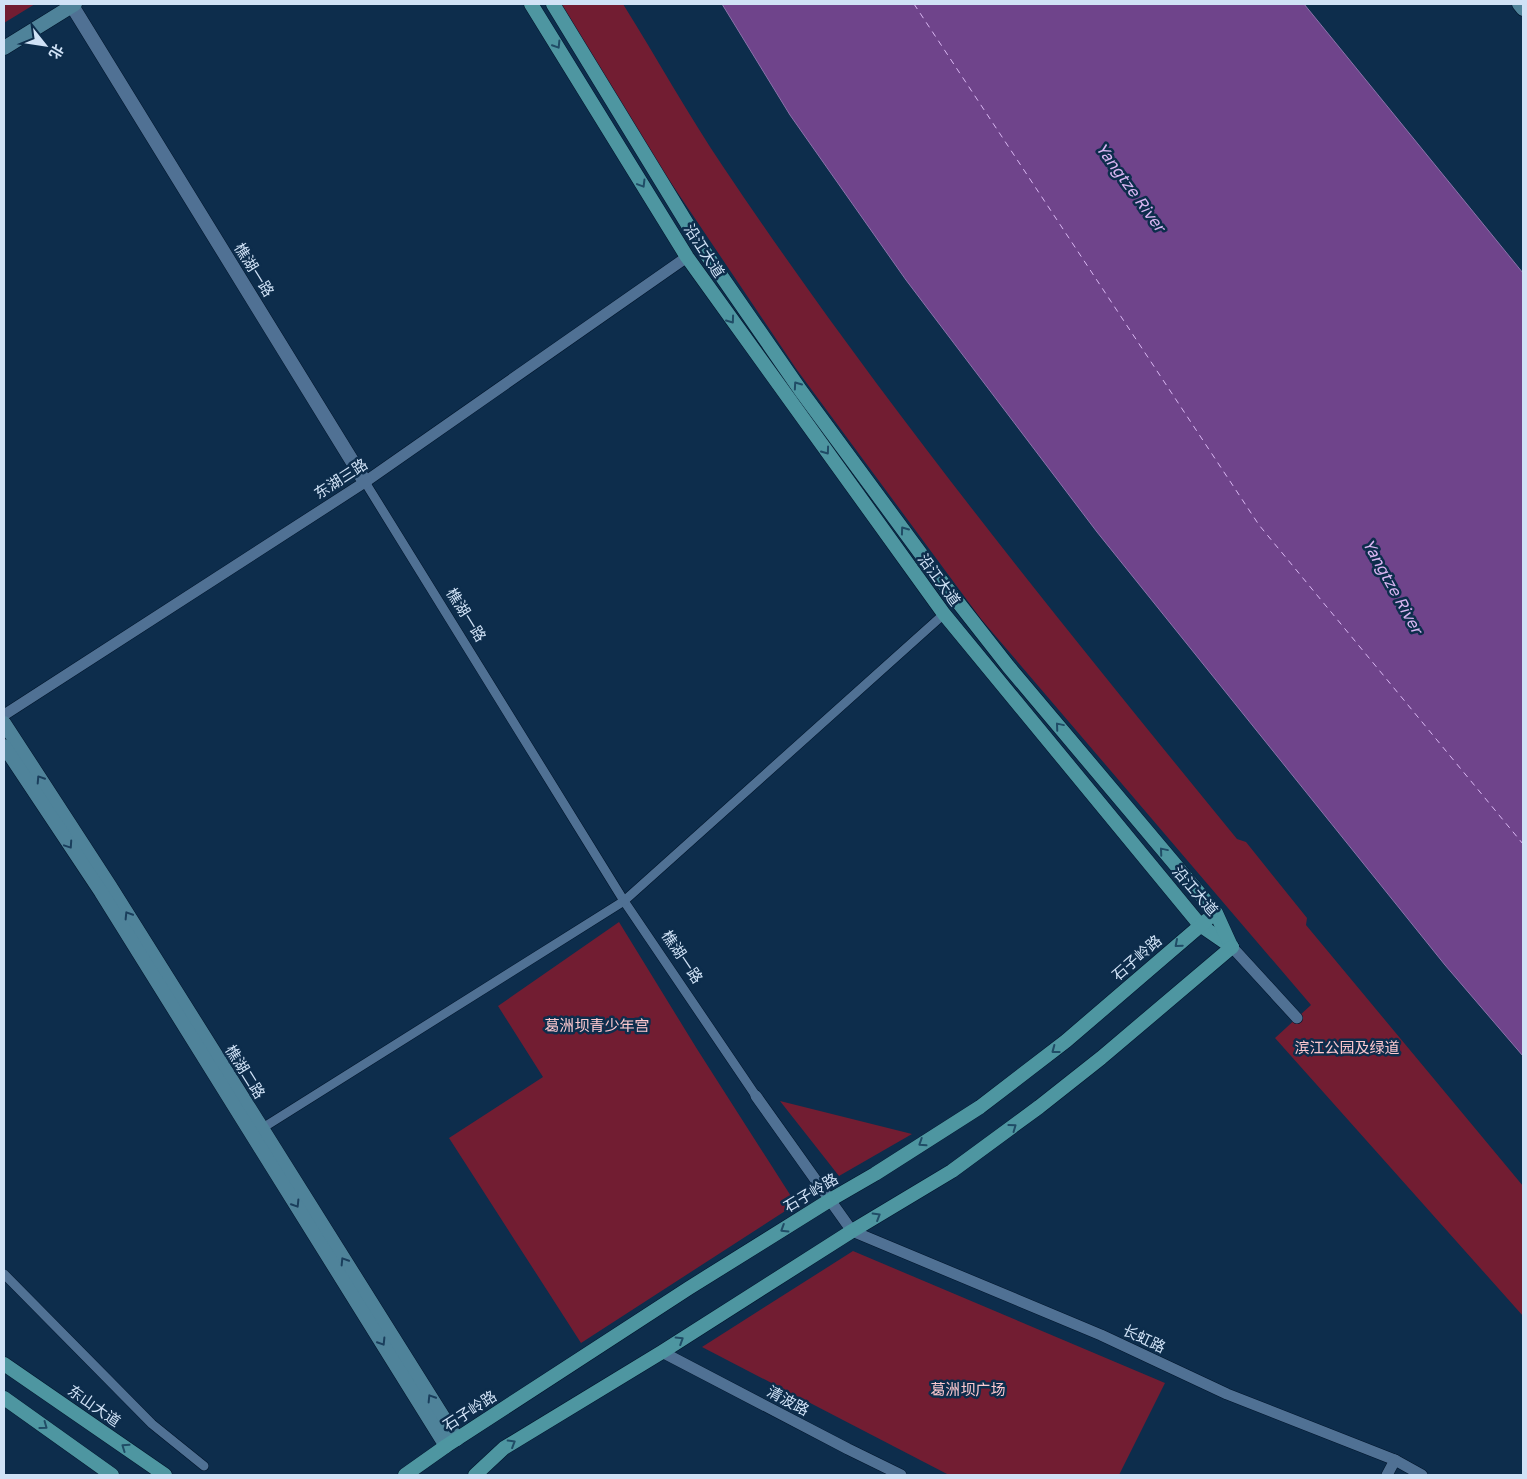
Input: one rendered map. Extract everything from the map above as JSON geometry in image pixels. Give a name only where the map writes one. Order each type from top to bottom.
[{"type":"main road","points":[[4,48],[73,4]]},
{"type":"main road","name":"沿江大道","points":[[531,4],[687,257],[944,614],[1200,925],[1232,947]]},
{"type":"main road","name":"沿江大道","points":[[552,4],[702,248],[807,399],[932,569],[1008,666],[1216,913],[1232,947]]},
{"type":"main road","points":[[1519,4],[1523,9]]},
{"type":"main road","name":"樵湖二路","points":[[4,723],[110,886],[262,1129],[451,1443]]},
{"type":"main road","name":"樵湖二路","points":[[4,746],[101,892],[451,1443]]},
{"type":"main road","name":"石子岭路","points":[[405,1475],[689,1288],[980,1107],[1066,1041],[1216,913]]},
{"type":"main road","points":[[475,1475],[504,1448],[662,1352],[852,1231],[952,1171],[1039,1108],[1232,947]]},
{"type":"main road","name":"东山大道","points":[[4,1364],[165,1475]]},
{"type":"main road","points":[[4,1398],[112,1475]]},
{"type":"street","name":"樵湖一路","points":[[73,4],[364,482],[624,900],[756,1096],[852,1231]]},
{"type":"street","name":"东湖三路","points":[[4,715],[364,482],[687,257]]},
{"type":"street","points":[[262,1129],[624,900],[944,614]]},
{"type":"street","points":[[1232,947],[1296,1018]]},
{"type":"street","name":"长虹路","points":[[852,1231],[1101,1335],[1227,1394],[1395,1460],[1422,1475]]},
{"type":"street","points":[[4,1274],[152,1424],[204,1466]]},
{"type":"street","name":"清波路","points":[[662,1352],[901,1475]]},
{"type":"street","points":[[1387,1475],[1395,1460]]},
{"type":"green space","points":[[4,4],[35,4],[4,23]]},
{"type":"green space","name":"滨江公园及绿道","points":[[559,4],[623,4],[724,168],[845,341],[908,426],[1038,593],[1237,839],[1246,842],[1307,918],[1306,925],[1523,1186],[1523,1316],[1275,1038],[1311,1005],[981,619],[797,370],[628,119]]},
{"type":"green space","name":"葛洲坝青少年宫","points":[[619,922],[796,1204],[581,1343],[449,1138],[543,1077],[498,1006]]},
{"type":"green space","points":[[780,1101],[912,1134],[839,1176]]},
{"type":"green space","name":"葛洲坝广场","points":[[853,1251],[1165,1383],[1119,1475],[949,1475],[702,1347]]},
{"type":"water","name":"Yangtze River","points":[[722,4],[1304,4],[1523,273],[1523,1056],[1445,965],[1097,532],[906,280],[790,115]]},
{"type":"ferry route","points":[[914,4],[1259,525],[1523,844]]}]
